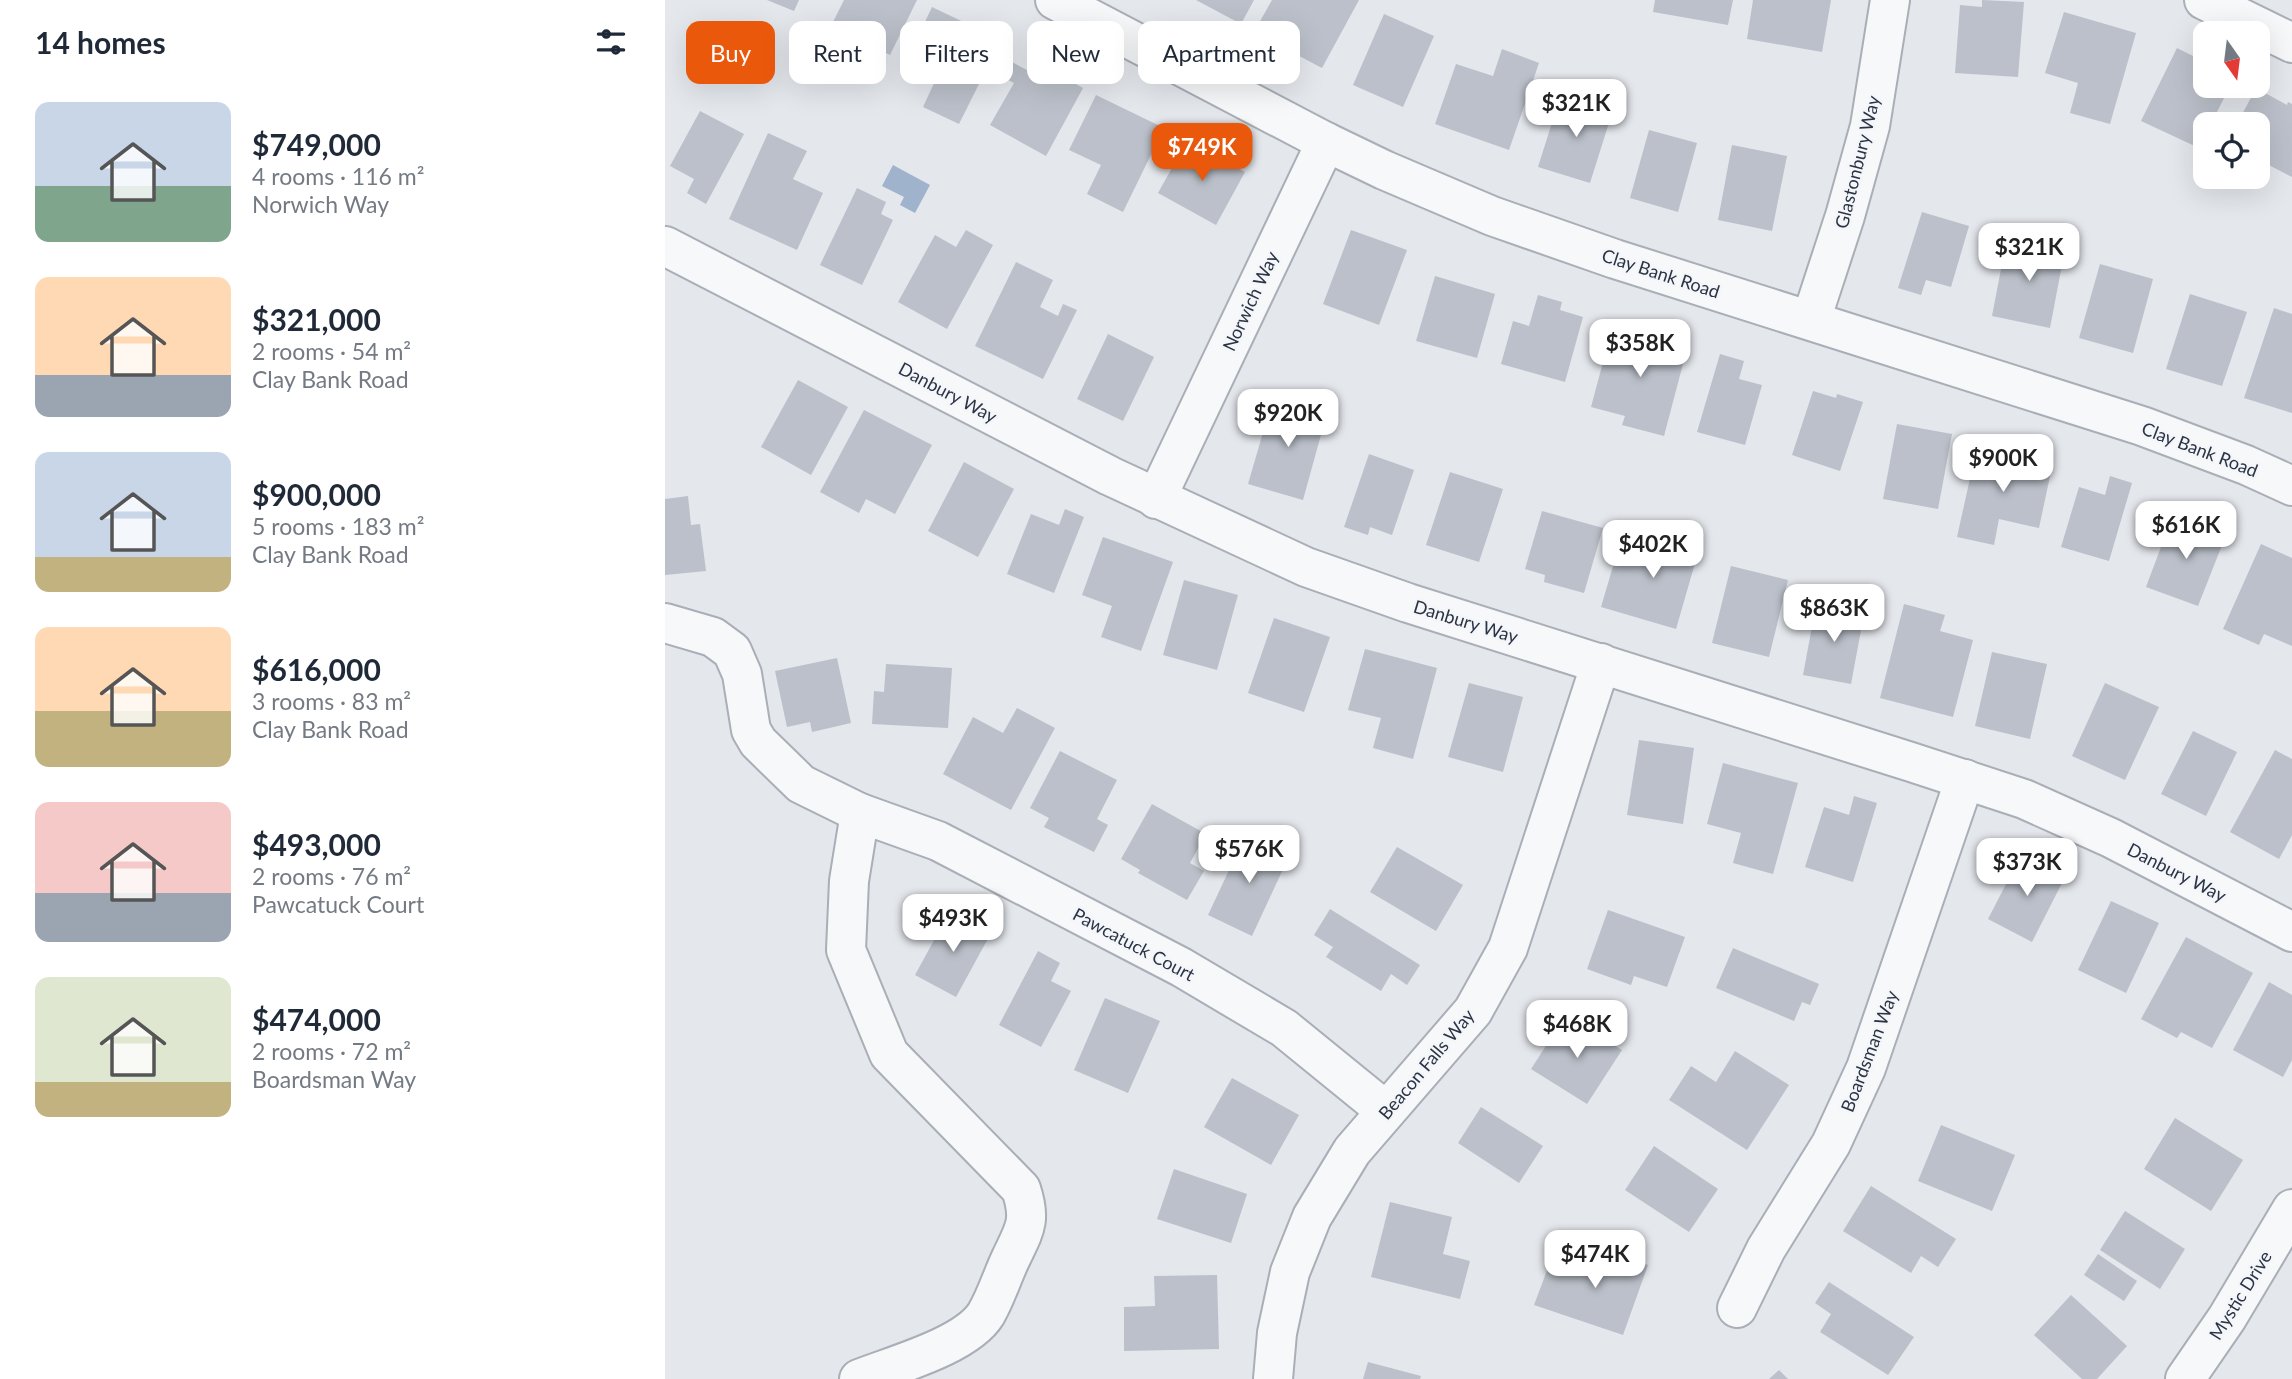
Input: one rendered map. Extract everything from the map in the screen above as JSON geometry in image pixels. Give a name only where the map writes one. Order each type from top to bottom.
[{"type":"street","name":"Clay Bank Road","points":[[1055,0],[1326,142],[1492,216],[1615,259],[2142,426],[2292,486]]},
{"type":"street","name":"Glastonbury Way","points":[[1811,320],[1845,216],[1870,126],[1890,0]]},
{"type":"street","points":[[2204,0],[2292,43]]},
{"type":"street","name":"Norwich Way","points":[[1156,499],[1326,142]]},
{"type":"street","name":"Danbury Way","points":[[665,246],[1156,499],[1306,567],[1408,603],[2024,799],[2111,838],[2292,932]]},
{"type":"street","name":"Pawcatuck Court","points":[[665,624],[713,637],[732,651],[742,674],[751,730],[758,742],[801,784],[860,814],[938,841],[1181,967],[1284,1028],[1387,1111]]},
{"type":"street","name":"Beacon Falls Way","points":[[1273,1379],[1277,1333],[1290,1272],[1312,1217],[1352,1151],[1473,1011],[1508,948],[1601,663]]},
{"type":"street","name":"Boardsman Way","points":[[1737,1308],[1766,1250],[1831,1143],[1867,1068],[1965,779]]},
{"type":"street","points":[[859,1379],[952,1342],[974,1328],[986,1313],[1025,1228],[1027,1209],[1021,1189],[889,1054],[846,950],[849,881],[860,814]]},
{"type":"street","name":"Mystic Drive","points":[[2185,1379],[2227,1318],[2292,1209]]},
{"type":"water","points":[[893,165],[930,185],[915,213],[900,205],[904,197],[882,186]]},
{"type":"building","points":[[767,0],[799,0],[794,11]]},
{"type":"building","points":[[844,0],[917,0],[907,21],[900,21],[900,35],[890,55],[886,53],[886,21],[834,21]]},
{"type":"building","points":[[1196,0],[1254,0],[1243,21],[1235,21]]},
{"type":"building","points":[[1272,0],[1359,0],[1322,68],[1300,56],[1300,21],[1260,21]]},
{"type":"building","points":[[1655,0],[1733,0],[1728,25],[1653,12]]},
{"type":"building","points":[[1753,0],[1831,0],[1822,52],[1747,39]]},
{"type":"building","points":[[1982,0],[2024,2],[2018,77],[1955,73],[1960,5],[1982,7]]},
{"type":"building","points":[[932,7],[961,21],[925,21]]},
{"type":"building","points":[[2064,12],[2136,33],[2110,124],[2070,113],[2078,83],[2045,73]]},
{"type":"building","points":[[1384,14],[1434,36],[1403,107],[1353,85]]},
{"type":"building","points":[[2177,48],[2193,56],[2193,98],[2224,98],[2217,112],[2193,112],[2193,145],[2141,121]]},
{"type":"building","points":[[1502,49],[1539,63],[1509,150],[1435,124],[1456,64],[1493,76]]},
{"type":"building","points":[[1013,63],[1027,70],[1027,84],[1076,84],[1083,88],[1046,156],[990,125],[1014,83]]},
{"type":"building","points":[[934,84],[979,84],[959,124],[923,107]]},
{"type":"building","points":[[1561,94],[1613,110],[1590,183],[1538,167]]},
{"type":"building","points":[[1096,95],[1164,128],[1123,212],[1087,194],[1101,165],[1069,150]]},
{"type":"building","points":[[2270,96],[2287,105],[2288,102],[2292,104],[2292,177],[2270,166],[2270,112],[2243,112],[2251,98],[2270,98]]},
{"type":"building","points":[[700,111],[744,134],[706,204],[687,193],[694,179],[670,166]]},
{"type":"building","points":[[1649,130],[1697,143],[1678,212],[1630,198]]},
{"type":"building","points":[[768,133],[807,151],[793,179],[823,193],[797,250],[729,219]]},
{"type":"building","points":[[1187,141],[1245,172],[1216,225],[1158,193]]},
{"type":"building","points":[[1732,145],[1787,156],[1772,231],[1718,220]]},
{"type":"building","points":[[857,188],[886,202],[881,214],[893,220],[862,285],[820,265]]},
{"type":"building","points":[[1922,212],[1969,226],[1951,287],[1926,280],[1921,295],[1898,288]]},
{"type":"building","points":[[966,230],[993,245],[947,329],[898,302],[935,235],[956,247]]},
{"type":"building","points":[[1351,230],[1407,250],[1379,325],[1323,304]]},
{"type":"building","points":[[2007,238],[2065,249],[2050,328],[1992,316]]},
{"type":"building","points":[[1016,262],[1053,280],[1040,307],[1058,316],[1063,304],[1077,310],[1043,379],[975,346]]},
{"type":"building","points":[[2100,264],[2153,279],[2133,353],[2079,338]]},
{"type":"building","points":[[1435,276],[1495,294],[1477,358],[1416,341]]},
{"type":"building","points":[[2190,294],[2247,312],[2222,386],[2166,369]]},
{"type":"building","points":[[1538,295],[1562,302],[1560,310],[1583,317],[1565,382],[1501,364],[1513,321],[1529,326]]},
{"type":"building","points":[[2274,308],[2292,314],[2292,413],[2244,398]]},
{"type":"building","points":[[1613,325],[1688,345],[1664,436],[1622,425],[1625,416],[1591,407]]},
{"type":"building","points":[[1108,334],[1154,357],[1123,421],[1077,399]]},
{"type":"building","points":[[1720,354],[1744,361],[1739,379],[1762,385],[1745,445],[1697,432]]},
{"type":"building","points":[[798,380],[848,407],[811,475],[761,447]]},
{"type":"building","points":[[1813,391],[1836,398],[1837,394],[1863,402],[1840,471],[1792,455]]},
{"type":"building","points":[[1273,398],[1327,413],[1303,500],[1248,484]]},
{"type":"building","points":[[864,410],[932,445],[895,514],[866,499],[859,513],[820,492]]},
{"type":"building","points":[[1897,424],[1952,434],[1938,509],[1883,499]]},
{"type":"building","points":[[1977,447],[2053,462],[2039,528],[1999,519],[1994,545],[1957,537]]},
{"type":"building","points":[[1369,454],[1414,470],[1392,535],[1370,527],[1368,535],[1344,527]]},
{"type":"building","points":[[964,462],[1014,489],[978,557],[928,531]]},
{"type":"building","points":[[1450,472],[1503,489],[1479,562],[1426,545]]},
{"type":"building","points":[[2110,476],[2132,483],[2109,561],[2061,547],[2079,487],[2105,495]]},
{"type":"building","points":[[688,496],[691,525],[700,524],[706,571],[665,575],[665,499]]},
{"type":"building","points":[[1065,509],[1084,517],[1054,593],[1007,574],[1031,514],[1059,525]]},
{"type":"building","points":[[1542,511],[1603,528],[1584,593],[1544,582],[1545,575],[1525,569]]},
{"type":"building","points":[[2173,515],[2226,535],[2198,606],[2146,587]]},
{"type":"building","points":[[1663,528],[1702,539],[1676,629],[1601,607],[1619,546],[1655,556]]},
{"type":"building","points":[[1103,537],[1173,562],[1141,651],[1101,637],[1112,606],[1082,595]]},
{"type":"building","points":[[2261,544],[2292,558],[2292,646],[2264,634],[2259,645],[2223,629]]},
{"type":"building","points":[[1731,566],[1788,580],[1769,657],[1712,643]]},
{"type":"building","points":[[1184,580],[1238,595],[1217,670],[1163,655]]},
{"type":"building","points":[[1904,604],[1945,615],[1940,631],[1973,640],[1953,717],[1880,698]]},
{"type":"building","points":[[1816,605],[1864,614],[1851,684],[1803,675]]},
{"type":"building","points":[[1274,618],[1330,637],[1304,712],[1248,693]]},
{"type":"building","points":[[1365,649],[1437,668],[1413,759],[1373,748],[1381,718],[1348,710]]},
{"type":"building","points":[[1992,652],[2047,664],[2030,739],[1975,726]]},
{"type":"building","points":[[837,658],[851,723],[812,732],[810,722],[787,727],[775,671]]},
{"type":"building","points":[[886,664],[952,668],[948,728],[872,724],[874,691],[884,692]]},
{"type":"building","points":[[1469,683],[1523,697],[1503,772],[1448,757]]},
{"type":"building","points":[[2105,683],[2159,707],[2125,780],[2072,756]]},
{"type":"building","points":[[1017,708],[1055,728],[1011,810],[943,774],[973,717],[1003,733]]},
{"type":"building","points":[[2193,731],[2237,752],[2206,816],[2161,794]]},
{"type":"building","points":[[1639,740],[1694,748],[1683,824],[1627,815]]},
{"type":"building","points":[[2275,750],[2292,759],[2292,835],[2279,859],[2230,832]]},
{"type":"building","points":[[1060,751],[1117,780],[1097,819],[1108,825],[1094,852],[1044,827],[1049,818],[1030,808]]},
{"type":"building","points":[[1723,763],[1798,783],[1773,874],[1733,863],[1741,833],[1707,824]]},
{"type":"building","points":[[1854,796],[1877,803],[1853,882],[1805,867],[1824,807],[1849,815]]},
{"type":"building","points":[[1152,804],[1206,834],[1190,863],[1204,871],[1187,900],[1138,873],[1140,870],[1121,859]]},
{"type":"building","points":[[1246,834],[1290,854],[1252,936],[1208,915]]},
{"type":"building","points":[[1397,847],[1463,885],[1436,931],[1370,892]]},
{"type":"building","points":[[2021,855],[2065,877],[2032,942],[1988,919]]},
{"type":"building","points":[[2111,901],[2159,923],[2126,993],[2078,970]]},
{"type":"building","points":[[1330,909],[1420,965],[1407,985],[1391,974],[1381,991],[1326,957],[1333,947],[1314,935]]},
{"type":"building","points":[[1608,910],[1685,937],[1667,987],[1634,976],[1631,985],[1587,969]]},
{"type":"building","points":[[950,911],[991,933],[956,997],[915,975]]},
{"type":"building","points":[[2186,937],[2253,973],[2212,1048],[2181,1032],[2177,1038],[2141,1019]]},
{"type":"building","points":[[1733,948],[1819,984],[1810,1005],[1802,1002],[1794,1021],[1716,988]]},
{"type":"building","points":[[1038,951],[1060,963],[1051,981],[1071,991],[1041,1047],[999,1025]]},
{"type":"building","points":[[2269,982],[2292,995],[2292,1060],[2283,1077],[2233,1050]]},
{"type":"building","points":[[1105,998],[1160,1021],[1128,1093],[1074,1070]]},
{"type":"building","points":[[1566,1015],[1622,1050],[1587,1104],[1531,1069]]},
{"type":"building","points":[[1735,1051],[1789,1085],[1747,1150],[1669,1100],[1691,1066],[1716,1082]]},
{"type":"building","points":[[1232,1078],[1299,1115],[1271,1165],[1204,1127]]},
{"type":"building","points":[[1481,1107],[1543,1146],[1519,1183],[1458,1143]]},
{"type":"building","points":[[2175,1118],[2243,1160],[2211,1211],[2144,1169]]},
{"type":"building","points":[[1941,1125],[2015,1155],[1992,1211],[1918,1181]]},
{"type":"building","points":[[1654,1146],[1718,1189],[1689,1232],[1625,1190]]},
{"type":"building","points":[[1174,1169],[1247,1194],[1231,1243],[1157,1219]]},
{"type":"building","points":[[1871,1186],[1956,1239],[1938,1267],[1921,1256],[1911,1273],[1843,1231]]},
{"type":"building","points":[[1390,1202],[1452,1217],[1443,1254],[1470,1261],[1460,1299],[1371,1277]]},
{"type":"building","points":[[2125,1211],[2185,1249],[2160,1289],[2100,1250]]},
{"type":"building","points":[[1587,1244],[1648,1265],[1623,1335],[1534,1305],[1549,1265],[1576,1274]]},
{"type":"building","points":[[2098,1254],[2137,1281],[2124,1301],[2084,1275]]},
{"type":"building","points":[[1217,1275],[1219,1349],[1124,1351],[1124,1307],[1155,1306],[1154,1276]]},
{"type":"building","points":[[1829,1282],[1914,1337],[1888,1375],[1820,1332],[1831,1314],[1815,1303]]},
{"type":"building","points":[[2071,1295],[2127,1346],[2097,1379],[2082,1379],[2034,1335]]},
{"type":"building","points":[[1368,1362],[1421,1376],[1420,1379],[1363,1379]]},
{"type":"building","points":[[1779,1370],[1788,1379],[1769,1379]]}]
